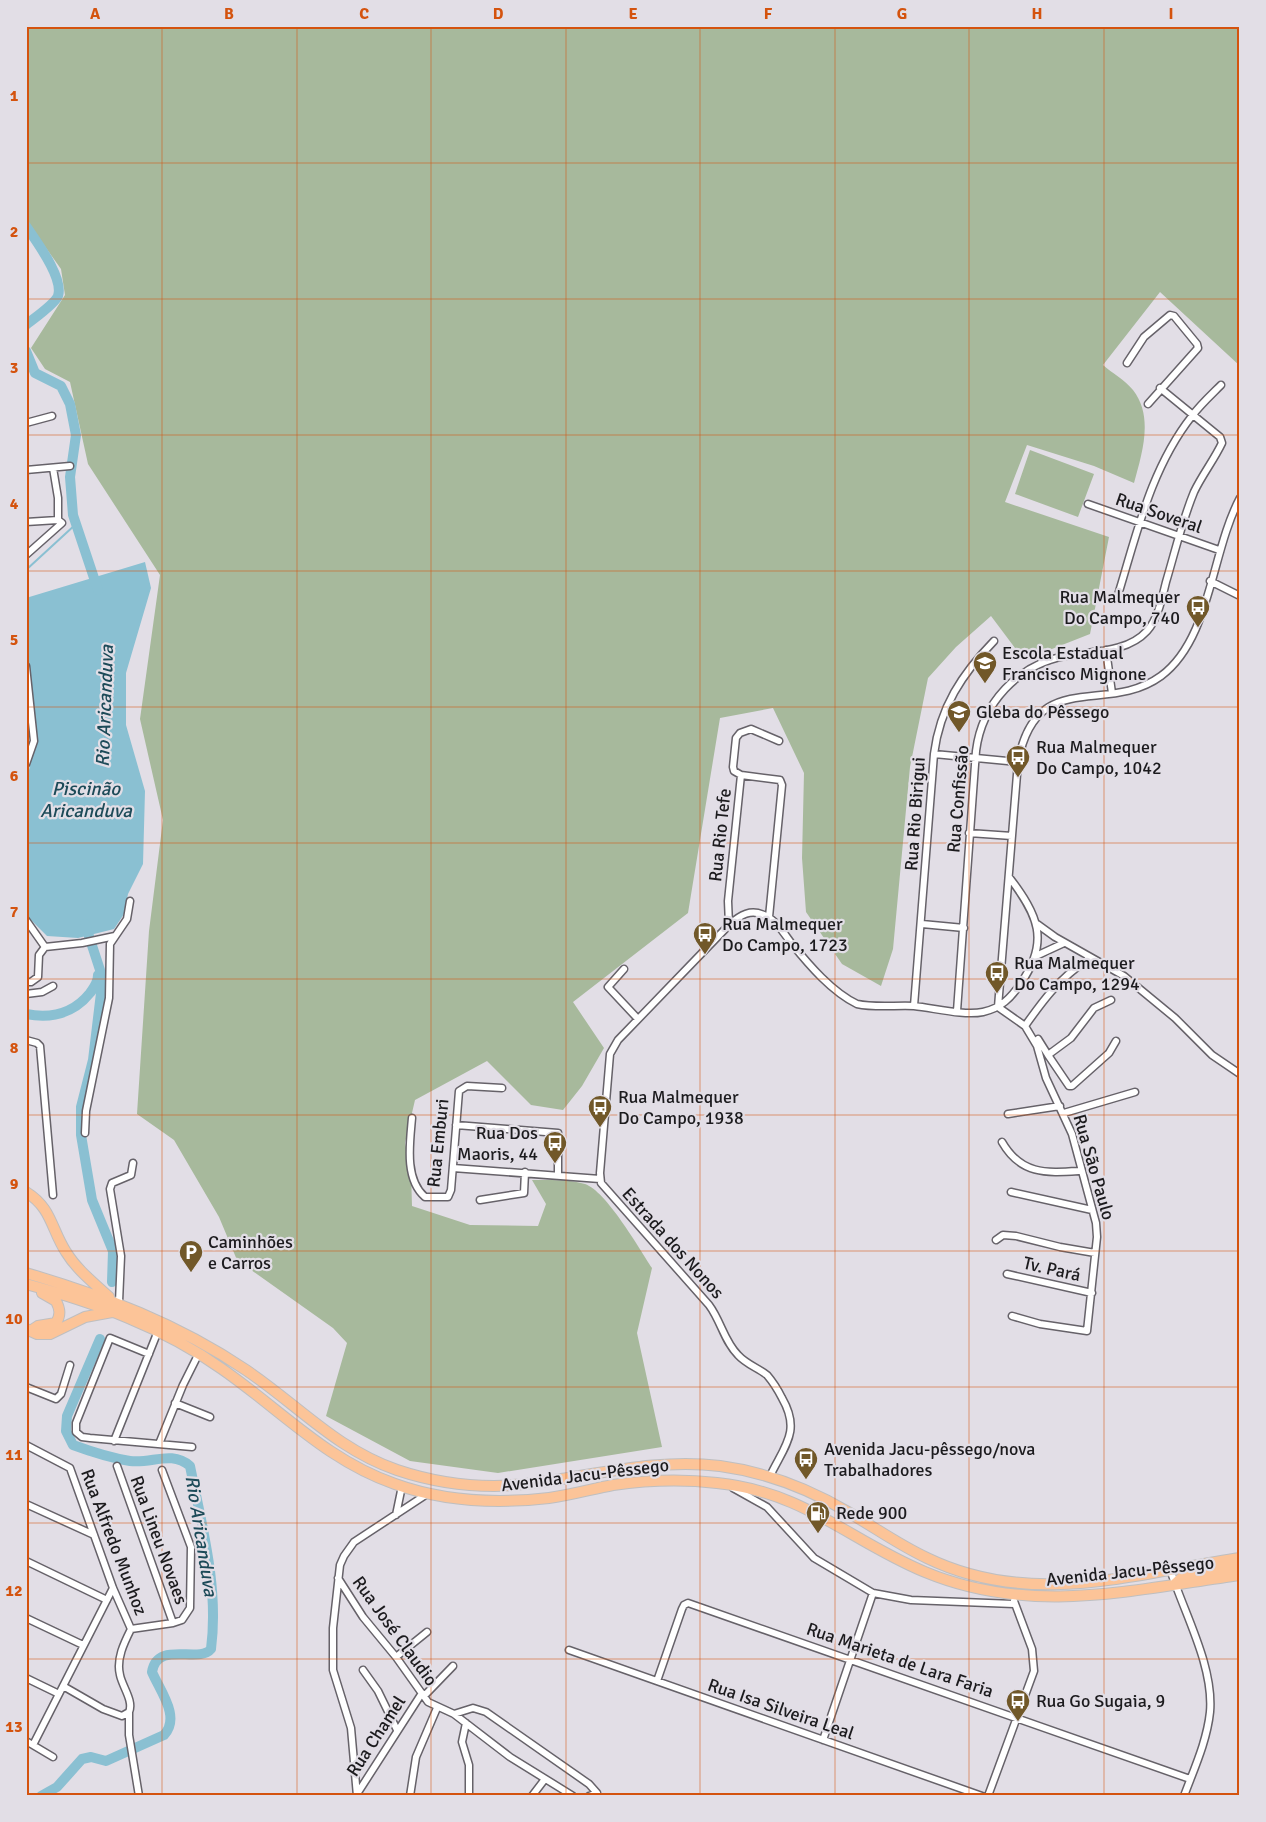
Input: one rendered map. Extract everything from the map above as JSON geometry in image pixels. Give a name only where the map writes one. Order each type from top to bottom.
[{"type":"highway","points":[[26,1192],[41,1203],[48,1213],[65,1250],[75,1264],[114,1304],[50,1334],[37,1334],[29,1330]]},
{"type":"highway","name":"Avenida Jacu-Pêssego","points":[[26,1273],[165,1323],[231,1360],[343,1444],[396,1469],[425,1478],[490,1486],[548,1480],[641,1465],[669,1463],[721,1466],[770,1476],[819,1496],[926,1558],[980,1578],[1011,1583],[1066,1585],[1240,1558]]},
{"type":"highway","points":[[29,1284],[56,1301],[60,1313],[56,1323],[38,1326],[29,1330]]},
{"type":"highway","name":"Avenida Jacu-Pêssego","points":[[29,1284],[114,1304],[199,1353],[332,1454],[369,1474],[427,1494],[463,1499],[519,1501],[652,1480],[719,1483],[765,1492],[808,1508],[904,1562],[942,1579],[1013,1600],[1105,1594],[1240,1575]]},
{"type":"highway","points":[[1175,1584],[1186,1574],[1240,1565]]},
{"type":"highway","points":[[1105,1594],[1119,1587],[1162,1581],[1164,1575],[1154,1572]]},
{"type":"street","points":[[1127,363],[1144,337],[1170,315],[1174,316],[1198,345],[1148,404]]},
{"type":"street","points":[[1118,596],[1140,522],[1162,465],[1192,415],[1220,385]]},
{"type":"street","points":[[1160,388],[1192,415]]},
{"type":"street","name":"Rua Confissão","points":[[957,1011],[975,759],[977,742],[987,713],[995,700],[1018,677],[1041,663],[1052,659],[1129,644],[1149,630],[1158,610],[1179,536],[1194,492],[1222,443],[1220,437],[1192,415]]},
{"type":"street","points":[[26,422],[52,416]]},
{"type":"street","points":[[26,470],[70,466]]},
{"type":"street","points":[[26,555],[61,524],[58,520],[58,498],[53,468]]},
{"type":"street","points":[[998,1006],[1018,762],[1024,738],[1030,726],[1045,710],[1068,698],[1133,689],[1149,683],[1178,661],[1193,638],[1219,550],[1240,498]]},
{"type":"street","name":"Rua Soveral","points":[[1088,504],[1219,550]]},
{"type":"street","points":[[41,520],[47,536]]},
{"type":"street","points":[[26,522],[58,520]]},
{"type":"street","points":[[1210,582],[1240,596]]},
{"type":"street","name":"Rua Rio Birigui","points":[[914,1006],[934,754],[938,729],[953,692],[974,661],[994,641]]},
{"type":"street","points":[[1106,650],[1112,693]]},
{"type":"street","points":[[26,666],[34,741],[26,764]]},
{"type":"street","points":[[741,775],[734,772],[733,767],[736,738],[740,732],[751,729],[756,730],[779,741]]},
{"type":"street","points":[[934,754],[1018,762]]},
{"type":"street","name":"Rua Rio Tefe","points":[[729,926],[728,901],[741,775],[774,778],[780,780],[782,785],[769,917]]},
{"type":"street","points":[[970,833],[1012,836]]},
{"type":"street","points":[[453,1168],[558,1174],[600,1179],[610,1054],[618,1040],[638,1019],[729,926],[746,913],[761,914],[769,917],[817,970],[852,1001],[862,1005],[914,1006],[982,1012],[998,1006],[1010,999],[1031,970],[1039,940],[1036,923],[1009,877]]},
{"type":"street","points":[[85,1133],[86,1111],[109,998],[110,944],[127,919],[130,901]]},
{"type":"street","points":[[26,920],[45,947]]},
{"type":"street","points":[[1036,923],[1064,943],[1110,968],[1137,986],[1175,1018],[1212,1055],[1240,1074]]},
{"type":"street","points":[[922,924],[964,928]]},
{"type":"street","points":[[26,982],[31,982],[38,977],[39,955],[45,947],[82,943],[115,936]]},
{"type":"street","points":[[1036,956],[1064,943]]},
{"type":"street","points":[[1025,1026],[1067,973],[1087,960]]},
{"type":"street","points":[[624,969],[608,987],[638,1019]]},
{"type":"street","points":[[26,994],[42,992],[53,986]]},
{"type":"street","points":[[1000,993],[1010,999]]},
{"type":"street","points":[[1048,1054],[1073,1036],[1094,1008],[1111,1000]]},
{"type":"street","name":"Rua São Paulo","points":[[998,1006],[1025,1026],[1033,1037],[1046,1078],[1064,1113],[1072,1134],[1080,1171],[1092,1210],[1097,1237],[1088,1328],[1083,1332],[1012,1316]]},
{"type":"street","points":[[1033,1037],[1037,1038],[1069,1086],[1072,1086],[1109,1053],[1116,1041]]},
{"type":"street","points":[[26,1040],[37,1043],[40,1046],[53,1195]]},
{"type":"street","name":"Rua Emburi","points":[[412,1118],[411,1164],[422,1196],[428,1199],[448,1197],[451,1190],[460,1088],[466,1086],[502,1088]]},
{"type":"street","points":[[1064,1113],[1135,1092]]},
{"type":"street","points":[[1008,1114],[1060,1106]]},
{"type":"street","points":[[456,1125],[558,1133],[558,1174]]},
{"type":"street","points":[[1002,1142],[1009,1154],[1016,1160],[1036,1171],[1080,1171]]},
{"type":"street","points":[[114,1304],[121,1256],[110,1189],[112,1184],[131,1175],[133,1162]]},
{"type":"street","points":[[480,1200],[524,1193],[525,1172]]},
{"type":"street","name":"Estrada dos Nonos","points":[[600,1179],[608,1193],[709,1305],[717,1317],[727,1341],[738,1355],[765,1374],[776,1386],[791,1415],[792,1423],[787,1442],[770,1476]]},
{"type":"street","points":[[1011,1192],[1092,1210]]},
{"type":"street","points":[[996,1240],[1004,1235],[1016,1236],[1095,1253]]},
{"type":"street","name":"Tv. Pará","points":[[1007,1274],[1092,1293]]},
{"type":"street","points":[[114,1440],[158,1331]]},
{"type":"street","points":[[149,1354],[110,1338],[75,1428],[82,1437],[192,1448]]},
{"type":"street","points":[[159,1444],[175,1403],[199,1353]]},
{"type":"street","points":[[26,1387],[56,1399],[61,1394],[70,1365]]},
{"type":"street","points":[[175,1403],[210,1417]]},
{"type":"street","name":"Rua Alfredo Munhoz","points":[[26,1444],[68,1466],[73,1472],[113,1588],[131,1629]]},
{"type":"street","name":"Rua Lineu Novaes","points":[[117,1466],[173,1623]]},
{"type":"street","points":[[138,1796],[130,1740],[128,1712],[130,1704],[120,1676],[119,1662],[123,1644],[131,1629],[182,1620],[190,1608],[192,1558],[183,1520],[162,1470]]},
{"type":"street","points":[[719,1483],[767,1507],[814,1558],[872,1593],[911,1600],[1013,1600],[1032,1649],[1034,1663],[1030,1683],[988,1796]]},
{"type":"street","points":[[396,1514],[402,1486]]},
{"type":"street","points":[[357,1795],[351,1728],[333,1670],[338,1578],[344,1556],[350,1547],[427,1494]]},
{"type":"street","points":[[26,1504],[94,1535]]},
{"type":"street","points":[[26,1561],[107,1600]]},
{"type":"street","points":[[1170,1569],[1204,1662],[1209,1686],[1208,1726],[1184,1796]]},
{"type":"street","name":"Rua José Claudio","points":[[338,1578],[363,1617],[396,1657],[423,1695],[437,1708],[454,1714],[500,1750],[573,1796]]},
{"type":"street","points":[[33,1745],[113,1588]]},
{"type":"street","points":[[823,1740],[872,1593]]},
{"type":"street","name":"Rua Marieta de Lara Faria","points":[[657,1681],[684,1605],[691,1604],[1190,1779]]},
{"type":"street","points":[[26,1618],[83,1645]]},
{"type":"street","points":[[396,1657],[427,1632]]},
{"type":"street","name":"Rua Isa Silveira Leal","points":[[569,1650],[982,1796]]},
{"type":"street","name":"Rua Chamel","points":[[357,1795],[398,1730],[423,1695],[453,1666]]},
{"type":"street","points":[[362,1670],[378,1691],[398,1730]]},
{"type":"street","points":[[26,1678],[59,1694]]},
{"type":"street","points":[[63,1686],[113,1713],[122,1716],[128,1712]]},
{"type":"street","points":[[410,1796],[416,1757],[437,1708]]},
{"type":"street","points":[[454,1714],[473,1708],[486,1712],[589,1784],[598,1794]]},
{"type":"street","points":[[466,1723],[462,1742],[469,1765],[469,1796]]},
{"type":"street","points":[[26,1741],[53,1757]]},
{"type":"street","points":[[532,1796],[545,1779]]},
{"type":"street","points":[[588,1796],[598,1794]]},
{"type":"green space","points":[[26,26],[1240,26],[1240,366],[1160,292],[1103,365],[1133,390],[1143,412],[1145,423],[1143,448],[1134,483],[1094,466],[1027,445],[1005,502],[1109,537],[1090,634],[1024,660],[991,616],[956,647],[928,678],[910,767],[893,949],[881,986],[842,964],[806,912],[802,858],[804,773],[773,708],[720,718],[688,913],[573,1002],[604,1048],[582,1086],[563,1110],[531,1105],[487,1061],[415,1100],[405,1143],[411,1172],[412,1206],[470,1225],[538,1226],[546,1204],[532,1180],[566,1181],[579,1182],[593,1189],[622,1221],[652,1268],[637,1333],[662,1447],[498,1473],[410,1461],[326,1416],[347,1343],[333,1328],[237,1260],[219,1217],[174,1140],[137,1114],[149,931],[163,820],[140,719],[160,575],[88,464],[70,382],[45,369],[31,348],[65,295],[61,269],[26,220]]},
{"type":"green space","points":[[1030,450],[1094,474],[1078,517],[1015,494]]},
{"type":"water","name":"Piscinão Aricanduva","points":[[145,562],[151,588],[126,673],[126,725],[145,791],[143,864],[128,894],[124,914],[114,929],[78,938],[47,936],[26,915],[26,785],[36,736],[26,652],[26,598]]},
{"type":"waterway","name":"Rio Aricanduva","points":[[26,226],[48,260],[59,288],[58,296],[53,303],[26,325]]},
{"type":"waterway","name":"Rio Aricanduva","points":[[26,351],[35,373],[61,386],[70,404],[76,435],[70,477],[73,515],[98,590]]},
{"type":"waterway","points":[[26,570],[76,524]]},
{"type":"waterway","name":"Rio Aricanduva","points":[[85,924],[100,970],[101,993],[93,1060],[81,1107],[81,1135],[92,1200],[113,1251],[112,1282]]},
{"type":"waterway","points":[[26,1014],[45,1016],[70,1010],[90,993],[97,983],[98,975]]},
{"type":"waterway","name":"Rio Aricanduva","points":[[41,1796],[57,1787],[82,1759],[91,1757],[106,1761],[164,1735],[169,1728],[170,1712],[152,1672],[155,1662],[162,1657],[170,1655],[205,1653],[211,1649],[213,1626],[211,1580],[190,1466],[176,1459],[130,1461],[101,1454],[73,1445],[66,1431],[67,1416],[100,1339]]},
{"type":"place","name":"Rua Malmequer Do Campo, 740","points":[[1198,628]]},
{"type":"place","name":"Escola Estadual Francisco Mignone","points":[[985,684]]},
{"type":"place","name":"Gleba do Pêssego","points":[[959,733]]},
{"type":"place","name":"Rua Malmequer Do Campo, 1042","points":[[1018,778]]},
{"type":"place","name":"Rua Malmequer Do Campo, 1723","points":[[705,955]]},
{"type":"place","name":"Rua Malmequer Do Campo, 1294","points":[[997,994]]},
{"type":"place","name":"Rua Malmequer Do Campo, 1938","points":[[600,1128]]},
{"type":"place","name":"Rua Dos Maoris, 44","points":[[555,1164]]},
{"type":"place","name":"Caminhões e Carros","points":[[191,1273]]},
{"type":"place","name":"Avenida Jacu-pêssego/nova Trabalhadores","points":[[806,1480]]},
{"type":"place","name":"Rede 900","points":[[818,1534]]},
{"type":"place","name":"Rua Go Sugaia, 9","points":[[1018,1722]]}]
